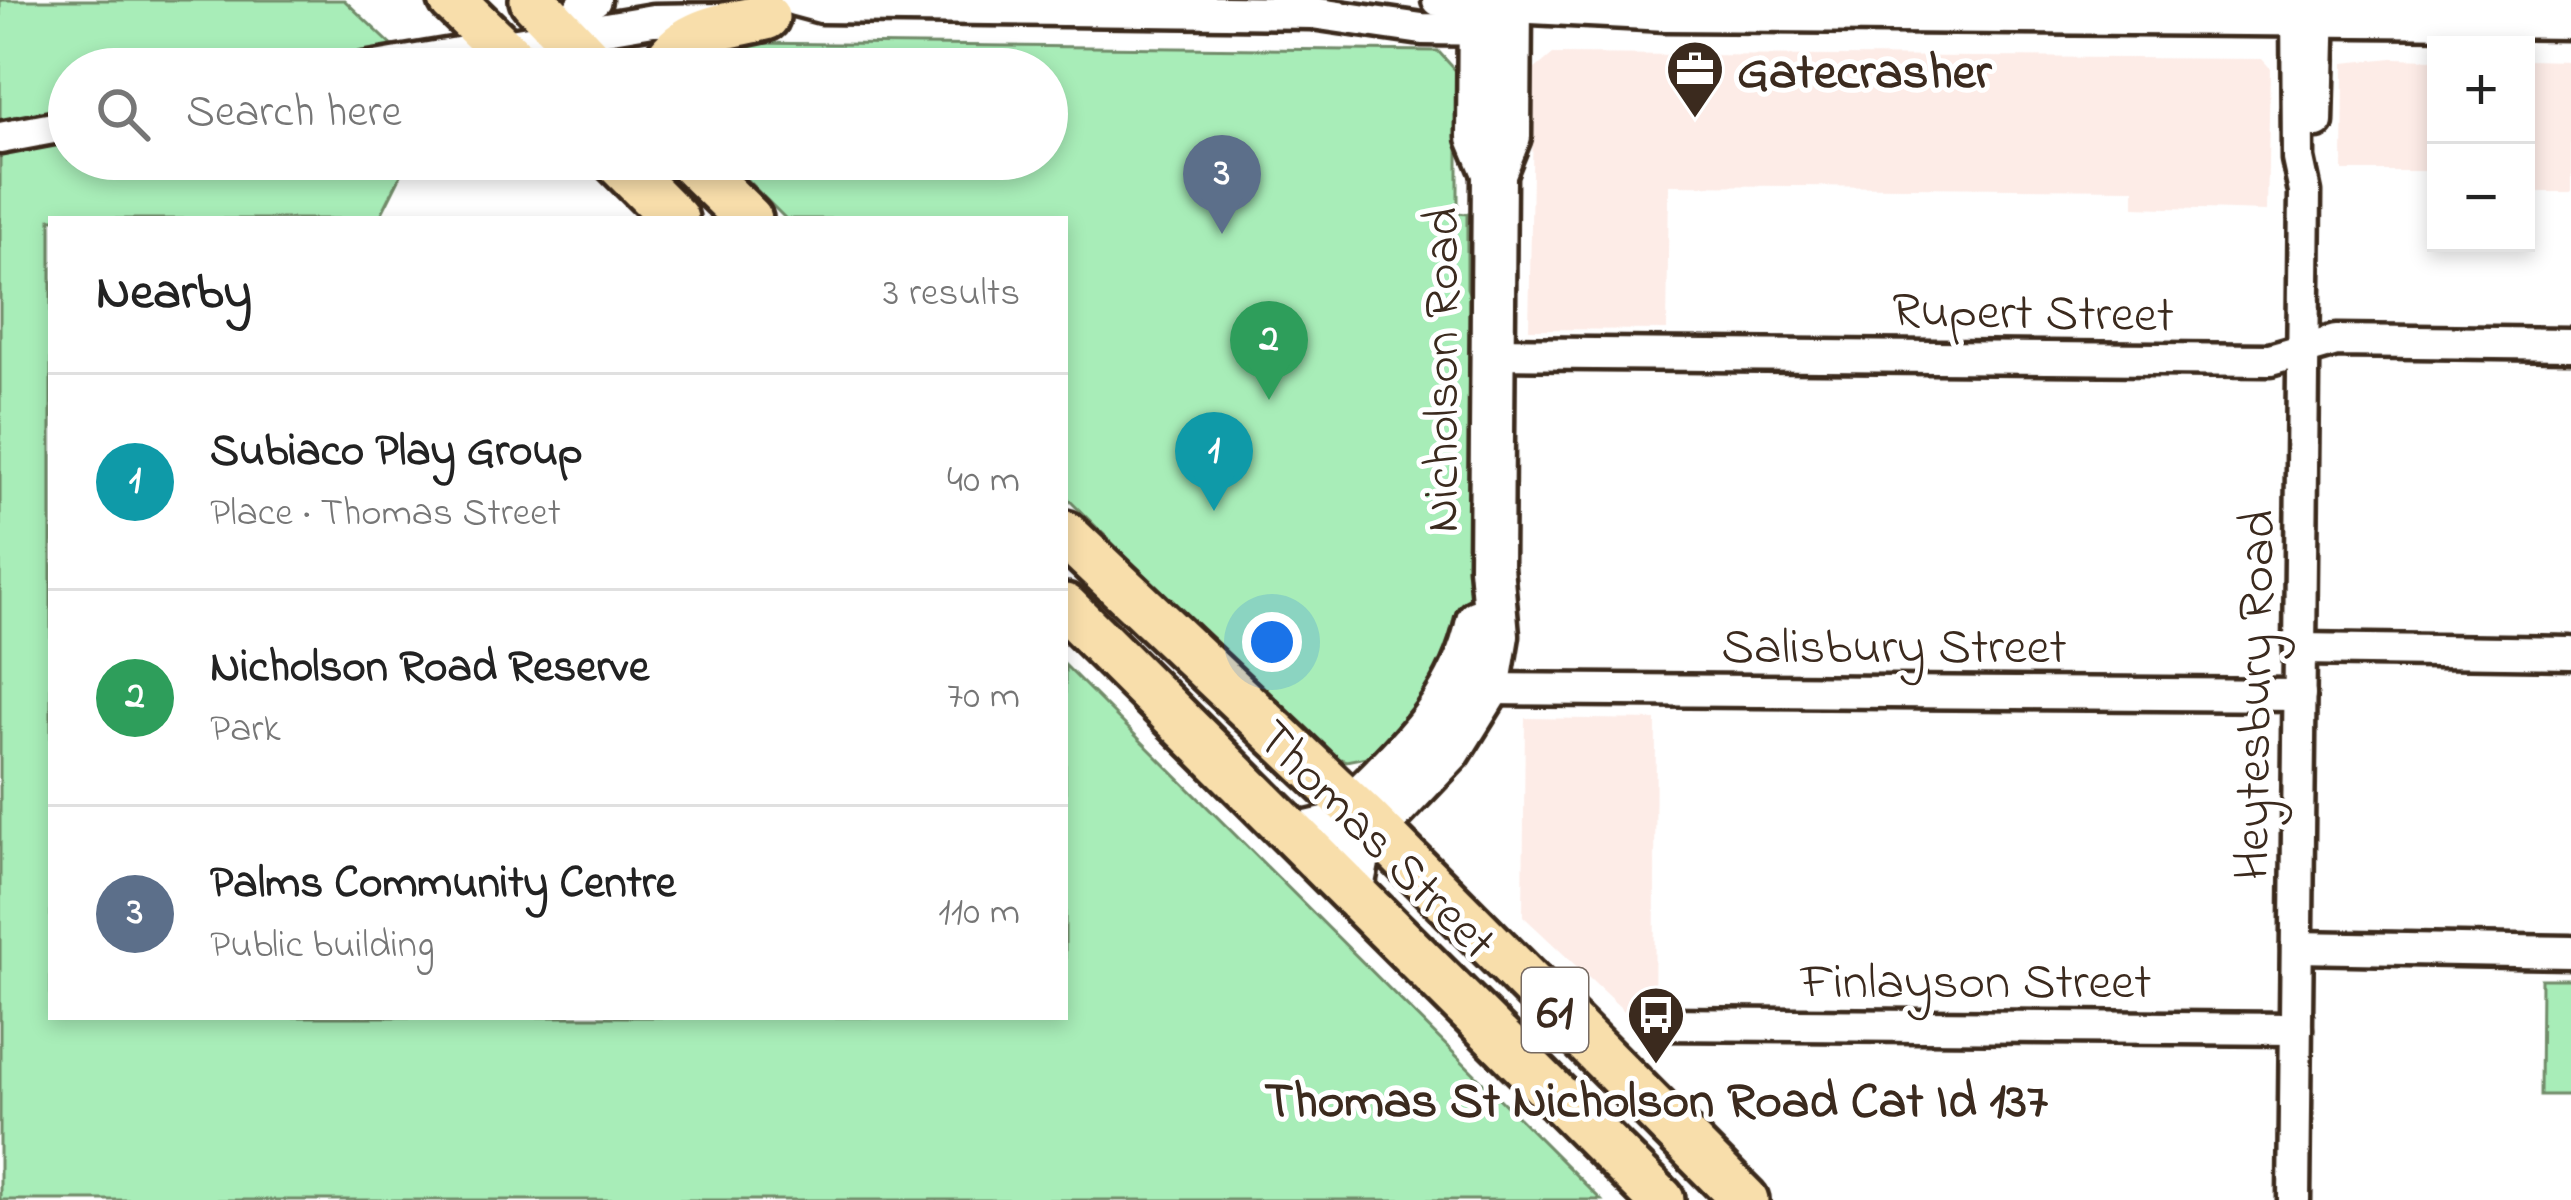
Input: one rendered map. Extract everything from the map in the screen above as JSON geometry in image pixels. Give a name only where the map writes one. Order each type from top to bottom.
[{"type":"main road","points":[[452,0],[502,48]]},
{"type":"main road","points":[[533,0],[577,48]]},
{"type":"main road","points":[[679,48],[685,40],[712,29],[794,8]]},
{"type":"main road","points":[[1495,10],[2571,17]]},
{"type":"main road","name":"Nicholson Road","points":[[1295,836],[1389,814],[1450,750],[1488,689],[1497,635],[1491,567],[1494,173],[1509,136],[1495,10]]},
{"type":"main road","points":[[2309,16],[2571,36]]},
{"type":"main road","points":[[636,180],[672,216]]},
{"type":"main road","points":[[709,180],[746,216]]},
{"type":"main road","name":"Thomas Street","points":[[1068,537],[1366,820],[1745,1200]]},
{"type":"main road","name":"Nicholson Road","points":[[1352,892],[1367,791],[1428,728],[1454,692],[1473,645],[1491,567]]},
{"type":"main road","name":"Thomas Street","points":[[1068,610],[1661,1200]]},
{"type":"street","points":[[563,34],[581,7],[595,0]]},
{"type":"street","points":[[1312,13],[1352,0]]},
{"type":"street","points":[[1438,0],[1495,10]]},
{"type":"street","points":[[531,48],[563,34],[653,20],[794,8],[1312,13],[1422,29],[1495,10]]},
{"type":"street","name":"Heytesbury Road","points":[[2294,1200],[2305,192],[2316,158],[2309,16]]},
{"type":"street","points":[[0,139],[48,129]]},
{"type":"street","name":"Rupert Street","points":[[1492,353],[2270,361],[2336,341],[2571,344]]},
{"type":"street","points":[[2300,649],[2571,653]]},
{"type":"street","name":"Salisbury Street","points":[[1488,689],[2300,695]]},
{"type":"street","points":[[2297,947],[2571,952]]},
{"type":"street","name":"Finlayson Street","points":[[1656,1024],[2296,1029]]},
{"type":"shaded area","points":[[1553,54],[2262,59],[2270,68],[2267,211],[2134,207],[2134,189],[1669,185],[1667,330],[1529,329],[1534,70]]},
{"type":"shaded area","points":[[2427,59],[2427,171],[2343,171],[2344,63]]},
{"type":"shaded area","points":[[2535,60],[2571,61],[2571,192],[2535,192]]},
{"type":"shaded area","points":[[1525,718],[1656,720],[1654,1039],[1523,916]]},
{"type":"green space","points":[[0,0],[344,0],[395,48],[48,48],[48,180],[398,180],[380,216],[48,216],[48,1020],[1068,1020],[1068,668],[1601,1200],[0,1200]]},
{"type":"green space","points":[[740,43],[1438,51],[1458,73],[1458,213],[1467,214],[1467,288],[1473,304],[1471,596],[1453,669],[1382,754],[1346,761],[1324,753],[1068,499],[1068,216],[783,216],[747,180],[1068,180],[1068,48],[740,48]]},
{"type":"green space","points":[[2541,979],[2571,979],[2571,1095],[2540,1095]]},
{"type":"place","name":"Gatecrasher","points":[[1695,120]]},
{"type":"place","name":"Palms Community Centre","points":[[1222,234]]},
{"type":"place","name":"Nicholson Road Reserve","points":[[1269,400]]},
{"type":"place","name":"Subiaco Play Group","points":[[1214,511]]},
{"type":"place","name":"Thomas St Nicholson Road Cat Id 137","points":[[1656,1066]]}]
